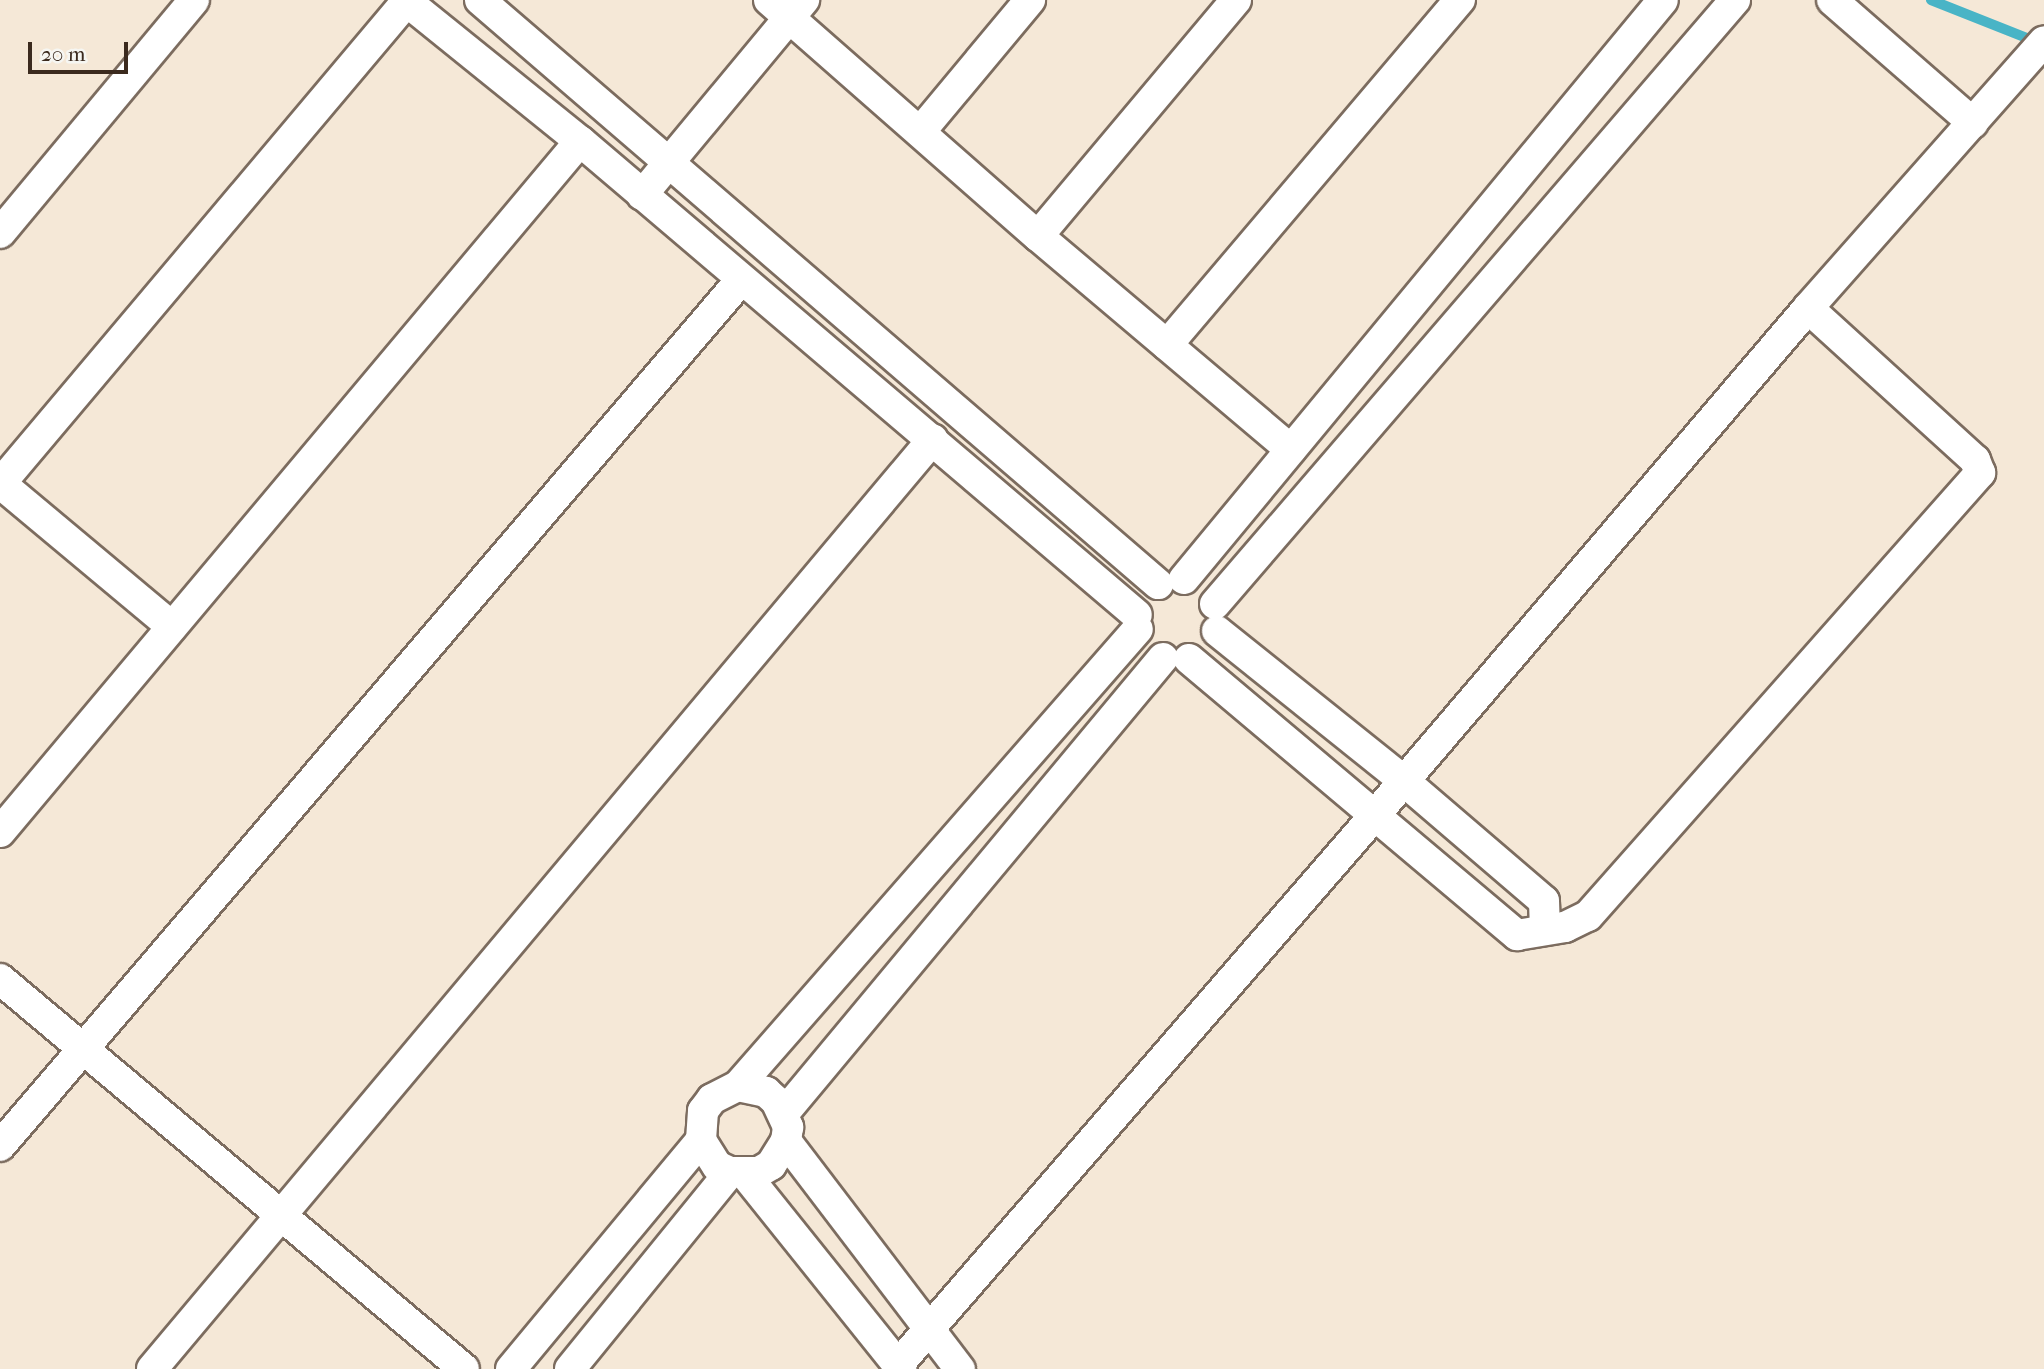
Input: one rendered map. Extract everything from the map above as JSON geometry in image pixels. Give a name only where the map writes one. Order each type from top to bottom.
[{"type":"street","points":[[0,233],[194,0]]},
{"type":"street","points":[[480,0],[1171,581],[1197,584],[1216,617],[1544,901],[1545,928]]},
{"type":"street","points":[[920,132],[1030,0]]},
{"type":"street","points":[[1038,236],[1236,0]]},
{"type":"street","points":[[1167,345],[1460,0]]},
{"type":"street","points":[[1663,0],[1291,450],[1171,581],[1140,603],[1138,622],[738,1086],[712,1099],[703,1111],[701,1140],[712,1160],[738,1173],[899,1367],[1376,815],[1808,308],[2044,41]]},
{"type":"street","points":[[570,1369],[738,1173],[771,1165],[785,1127],[1176,658],[1202,653],[1216,617],[1735,0]]},
{"type":"street","points":[[1832,0],[1973,123]]},
{"type":"street","points":[[172,627],[0,483],[406,1],[580,141],[741,280],[933,439],[1138,622],[1152,651],[1176,658],[1376,815],[1517,935],[1545,928],[1566,927],[1588,916],[1980,472],[1975,460],[1808,308]]},
{"type":"street","points":[[642,195],[671,163],[788,6],[920,132],[1038,236],[1291,450]]},
{"type":"street","points":[[0,832],[580,141]]},
{"type":"street","points":[[0,1146],[741,280]]},
{"type":"street","points":[[152,1369],[933,439]]},
{"type":"street","points":[[0,979],[464,1369]]},
{"type":"street","points":[[738,1086],[766,1092],[785,1127],[960,1369]]},
{"type":"street","points":[[511,1369],[701,1140]]},
{"type":"waterway","points":[[1931,0],[2037,42]]}]
